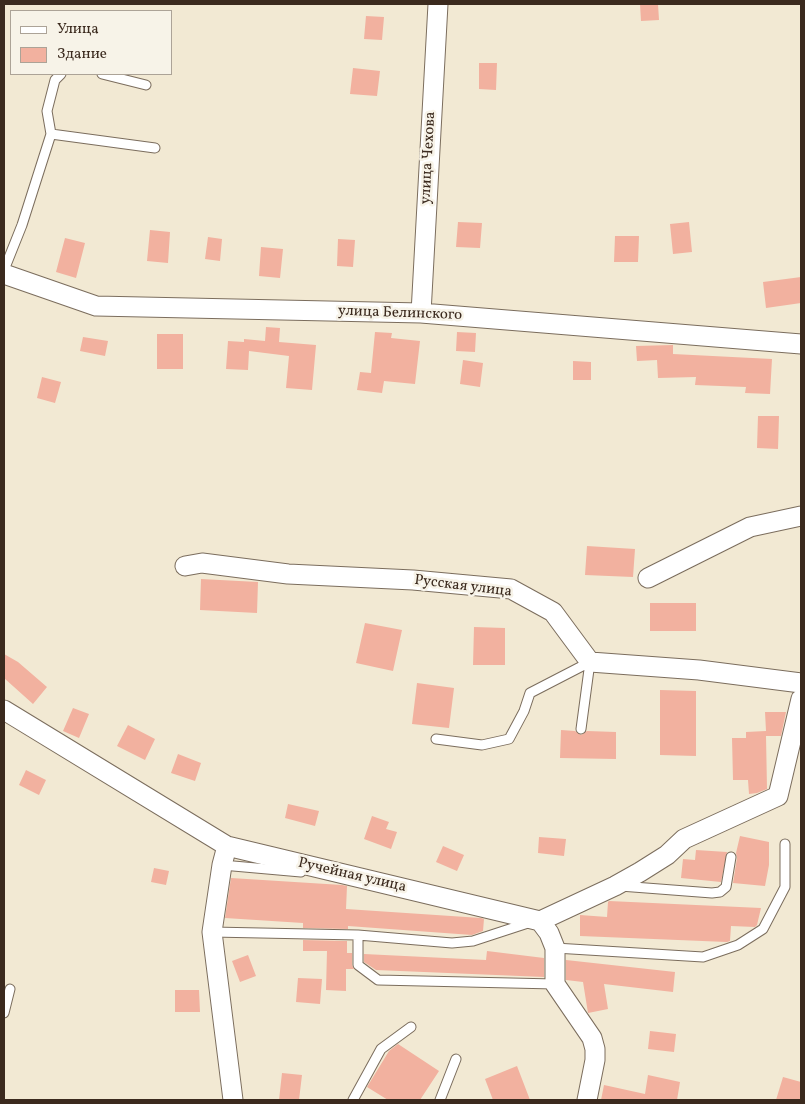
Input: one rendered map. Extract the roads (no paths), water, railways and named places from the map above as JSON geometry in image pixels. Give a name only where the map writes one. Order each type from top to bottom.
[{"type":"street","name":"улица Чехова","points":[[421,313],[438,4]]},
{"type":"street","name":"улица Белинского","points":[[4,274],[96,306],[421,313],[801,344]]},
{"type":"street","points":[[648,578],[750,527],[801,516]]},
{"type":"street","name":"Русская улица","points":[[185,566],[202,564],[288,574],[413,580],[512,589],[553,612],[590,662]]},
{"type":"street","points":[[590,662],[699,670],[801,683]]},
{"type":"street","points":[[585,1097],[595,1060],[592,1038],[555,984],[555,948],[550,934],[540,921],[615,886],[667,855],[684,839],[778,796],[801,699]]},
{"type":"street","name":"Ручейная улица","points":[[4,710],[227,846],[540,921]]},
{"type":"street","points":[[227,846],[222,865],[212,932],[233,1100]]},
{"type":"lane","points":[[4,270],[25,216],[51,134],[47,111],[54,80],[60,75]]},
{"type":"lane","points":[[106,75],[146,85]]},
{"type":"lane","points":[[51,134],[155,148]]},
{"type":"lane","points":[[581,729],[590,662]]},
{"type":"lane","points":[[436,739],[482,745],[510,739],[530,693],[590,662]]},
{"type":"lane","points":[[555,948],[703,957],[738,945],[763,929],[786,887],[785,844]]},
{"type":"lane","points":[[615,886],[720,892],[726,888],[731,858]]},
{"type":"lane","points":[[222,865],[310,872]]},
{"type":"lane","points":[[212,932],[358,935],[452,943],[473,941],[517,926],[540,921]]},
{"type":"lane","points":[[358,935],[358,965],[378,980],[555,984]]},
{"type":"lane","points":[[4,1013],[10,989]]},
{"type":"lane","points":[[353,1100],[381,1049],[411,1027]]},
{"type":"lane","points":[[440,1100],[456,1059]]}]
